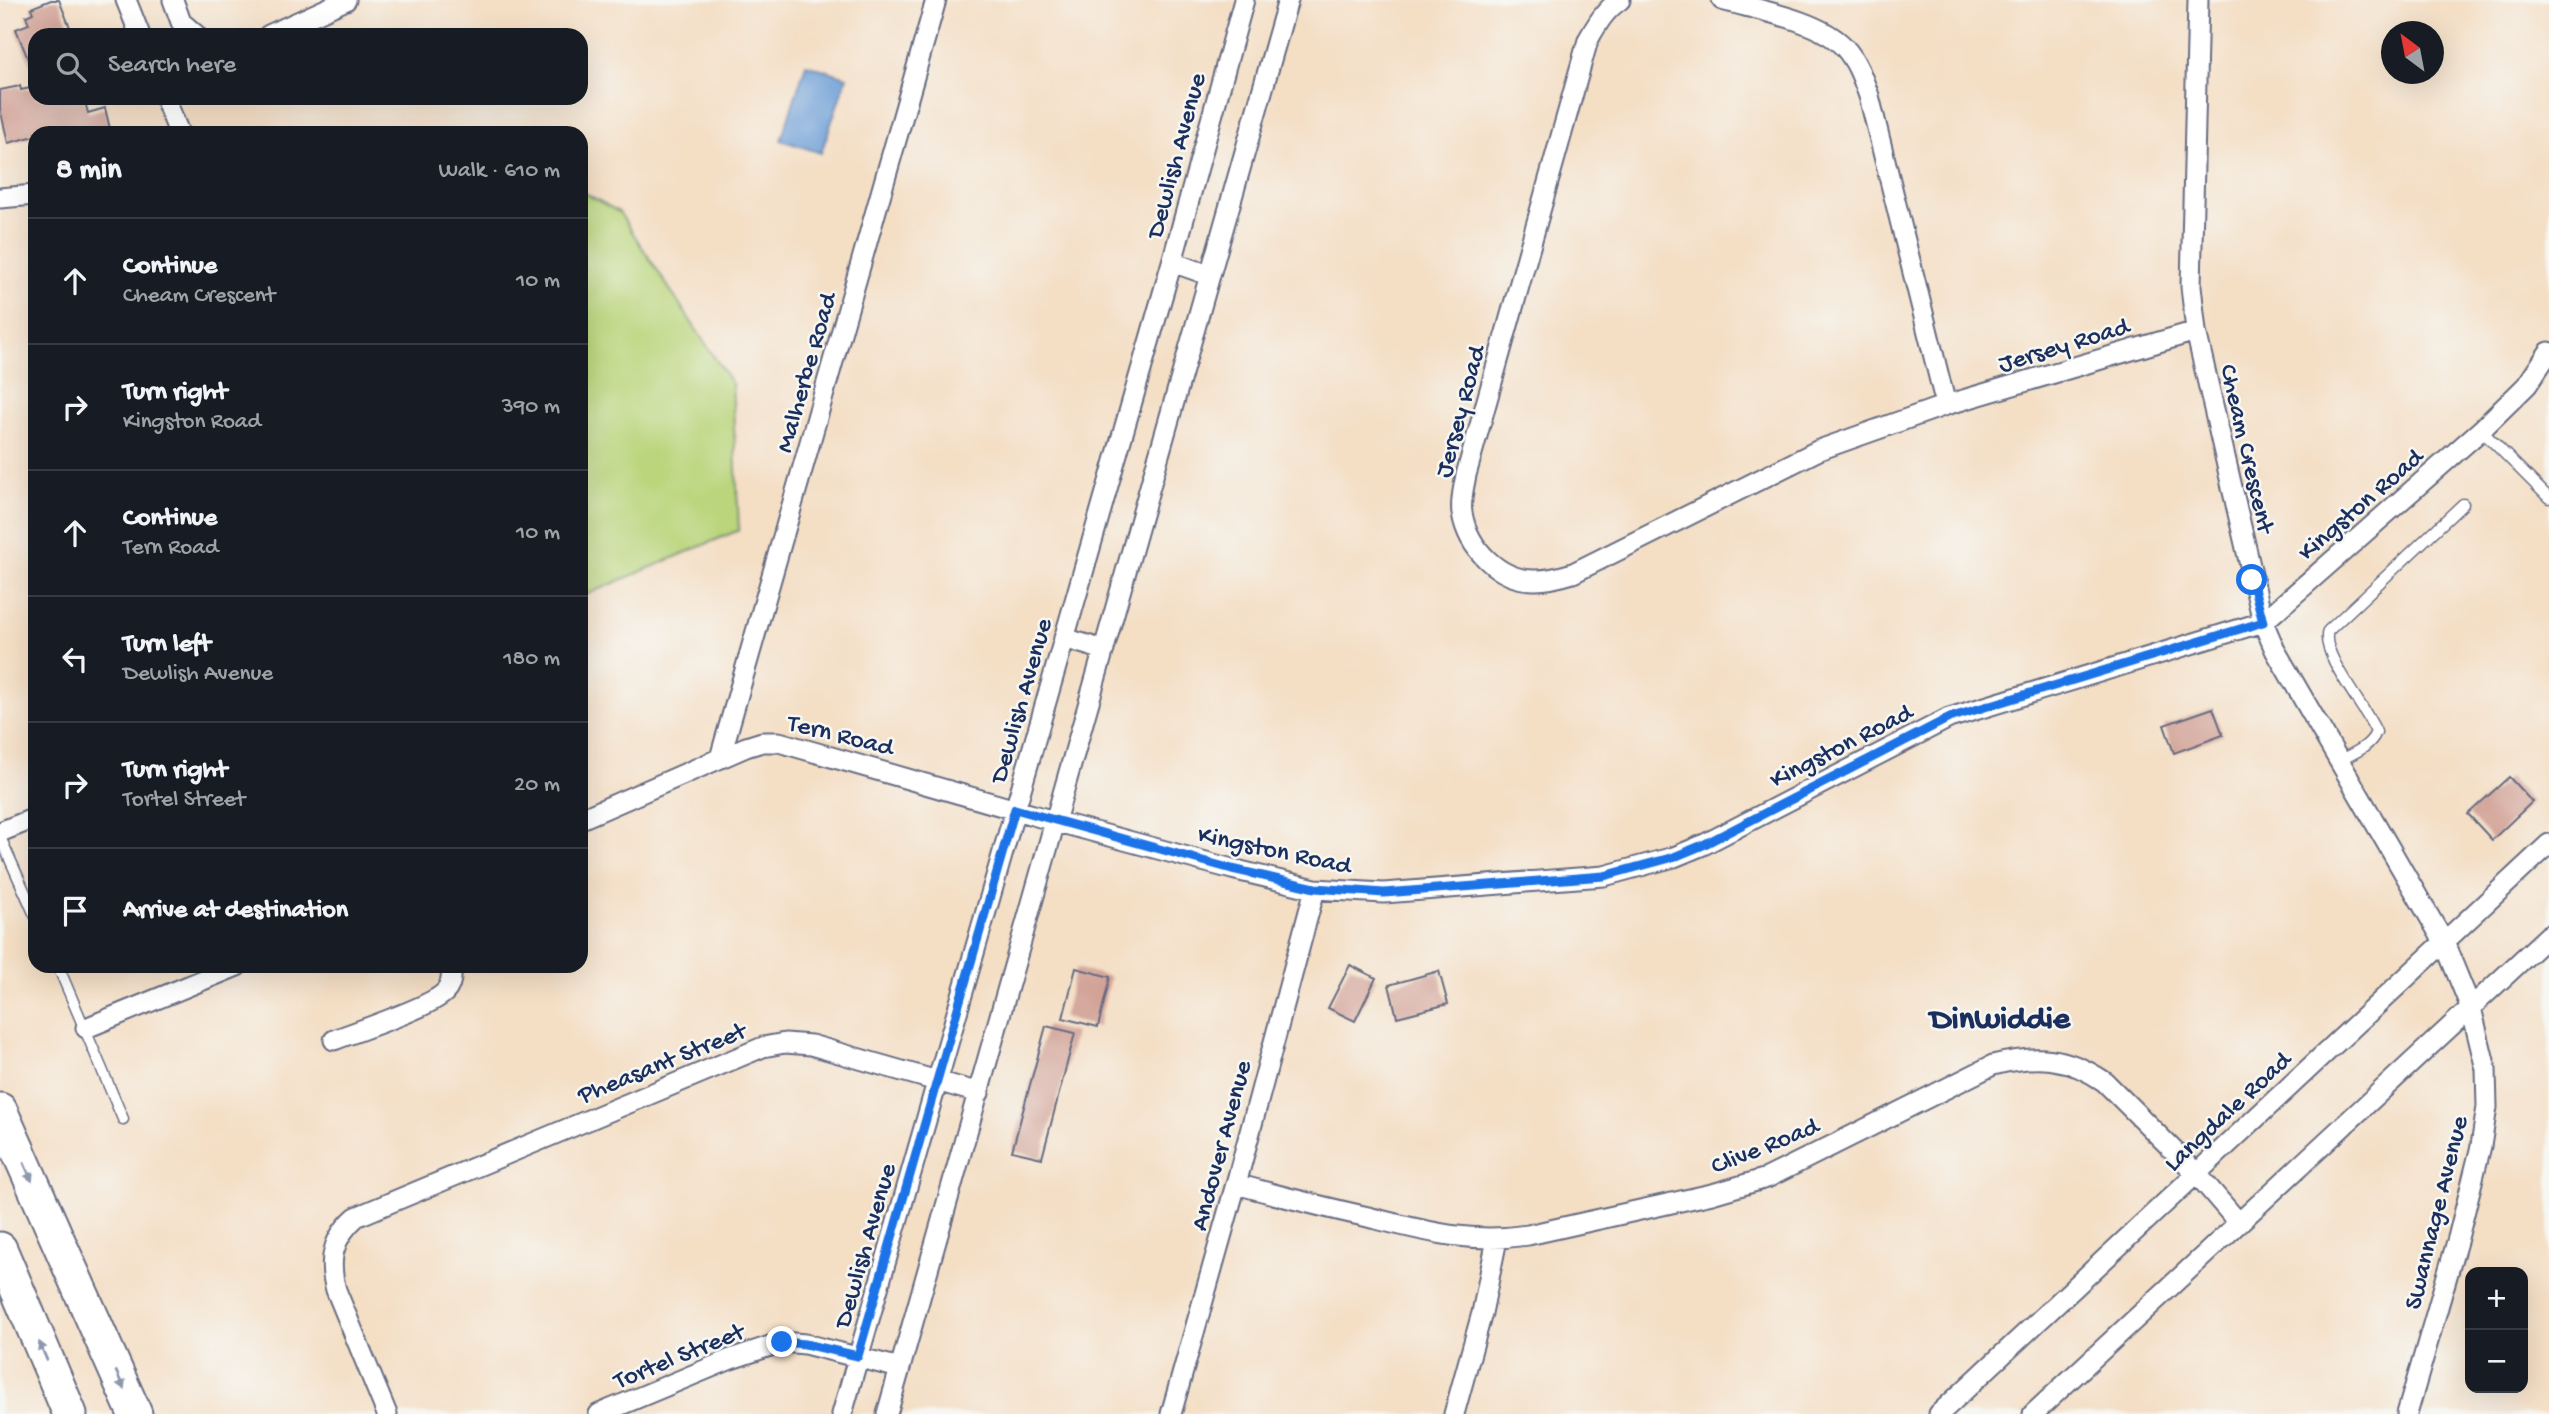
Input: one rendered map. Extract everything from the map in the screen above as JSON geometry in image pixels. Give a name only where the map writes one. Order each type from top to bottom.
[{"type":"highway","points":[[0,1110],[135,1414]]},
{"type":"highway","points":[[0,1250],[70,1414]]},
{"type":"street","points":[[126,0],[137,28]]},
{"type":"street","points":[[173,0],[181,22],[188,28]]},
{"type":"street","points":[[285,28],[346,0]]},
{"type":"street","name":"Malherbe Road","points":[[720,758],[936,0]]},
{"type":"street","name":"Dewlish Avenue","points":[[842,1414],[1172,262],[1244,0]]},
{"type":"street","points":[[887,1414],[1288,0]]},
{"type":"street","name":"Jersey Road","points":[[1620,0],[1599,20],[1588,40],[1466,475],[1462,511],[1467,529],[1482,553],[1500,571],[1533,581],[1573,573],[1819,450],[1946,405],[2196,331]]},
{"type":"street","points":[[1722,0],[1808,25],[1828,34],[1843,46],[1860,72],[1872,110],[1946,405]]},
{"type":"street","name":"Cheam Crescent","points":[[2198,0],[2191,286],[2196,331],[2263,622],[2275,650],[2444,942]]},
{"type":"street","points":[[168,105],[176,126]]},
{"type":"street","points":[[0,198],[28,196]]},
{"type":"street","points":[[1172,262],[1209,275]]},
{"type":"street","name":"Kingston Road","points":[[1054,821],[1232,869],[1315,888],[1384,893],[1427,891],[1604,876],[1640,867],[1703,845],[1949,718],[2263,622],[2481,430],[2527,385],[2549,352]]},
{"type":"street","points":[[1064,638],[1104,650]]},
{"type":"street","name":"Tern Road","points":[[588,816],[720,758],[762,742],[779,742],[1054,821]]},
{"type":"street","points":[[0,835],[28,821]]},
{"type":"street","name":"Langdale Road","points":[[1939,1414],[2549,844]]},
{"type":"street","name":"Andover Avenue","points":[[1171,1414],[1315,888]]},
{"type":"street","points":[[2033,1414],[2549,935]]},
{"type":"street","name":"Swannage Avenue","points":[[2407,1414],[2458,1237],[2481,1146],[2487,1107],[2486,1069],[2471,1008],[2444,942]]},
{"type":"street","points":[[86,1028],[220,973]]},
{"type":"street","points":[[334,1040],[433,1001],[447,990],[450,973]]},
{"type":"street","name":"Pheasant Street","points":[[387,1414],[336,1290],[331,1263],[337,1239],[346,1226],[373,1208],[763,1047],[811,1045],[979,1093]]},
{"type":"street","name":"Clive Road","points":[[1236,1184],[1442,1235],[1497,1240],[1712,1194],[1754,1182],[1798,1163],[1993,1065],[2017,1059],[2043,1057],[2088,1071],[2105,1082],[2197,1174],[2238,1222]]},
{"type":"street","points":[[1454,1414],[1484,1304],[1497,1240]]},
{"type":"street","name":"Tortel Street","points":[[599,1414],[731,1359],[782,1342],[805,1344],[900,1368]]},
{"type":"lane","points":[[2481,430],[2549,498]]},
{"type":"lane","points":[[2340,760],[2365,747],[2376,732],[2330,654],[2326,636],[2328,631],[2463,504]]},
{"type":"lane","points":[[0,835],[28,899]]},
{"type":"lane","points":[[61,973],[123,1119]]},
{"type":"green space","points":[[588,195],[619,212],[732,384],[739,530],[588,594]]},
{"type":"water","points":[[806,64],[847,77],[821,153],[781,140]]},
{"type":"building","points":[[51,0],[59,0],[70,28],[28,28],[28,59],[16,29],[29,24],[26,16],[33,13],[31,8]]},
{"type":"building","points":[[20,86],[21,90],[28,88],[28,105],[86,105],[88,113],[105,108],[109,126],[28,126],[28,138],[8,143],[0,108],[0,90]]},
{"type":"building","points":[[2213,708],[2223,735],[2174,753],[2164,725]]},
{"type":"building","points":[[2509,777],[2532,802],[2492,840],[2468,814]]},
{"type":"building","points":[[1350,965],[1376,978],[1355,1021],[1328,1008]]},
{"type":"building","points":[[1076,968],[1110,977],[1098,1027],[1063,1018]]},
{"type":"building","points":[[1439,971],[1448,1004],[1397,1017],[1389,985]]},
{"type":"building","points":[[1046,1026],[1075,1033],[1042,1158],[1012,1151]]},
{"type":"district","name":"Dinwiddie","points":[[2000,1015]]},
{"type":"route","points":[[782,1342],[805,1344],[858,1356],[1015,809],[1232,869],[1315,888],[1384,893],[1604,876],[1674,857],[1703,845],[1949,718],[2263,622],[2252,580]]}]
